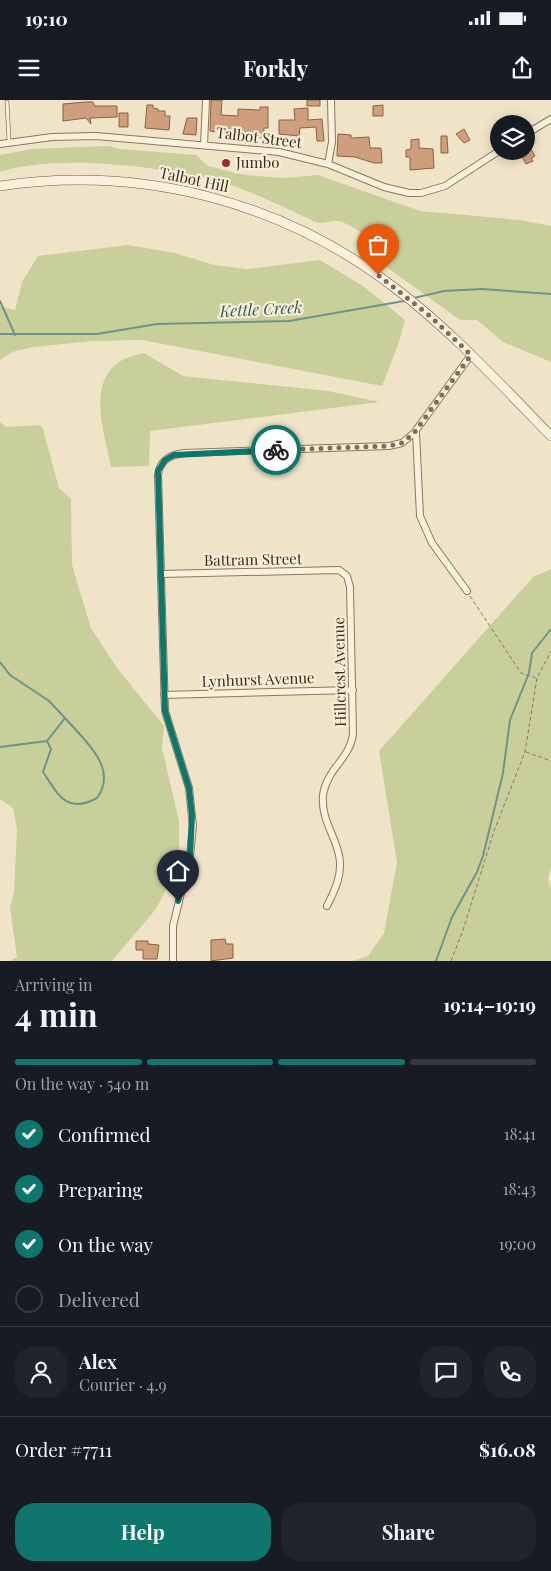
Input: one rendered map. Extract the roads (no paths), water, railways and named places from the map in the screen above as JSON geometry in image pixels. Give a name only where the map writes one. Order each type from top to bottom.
[{"type":"main road","name":"Talbot Hill","points":[[0,186],[56,180],[143,183],[183,190],[243,206],[323,240],[368,268],[400,291],[471,355]]},
{"type":"main road","points":[[471,355],[551,436]]},
{"type":"street","points":[[204,145],[206,100]]},
{"type":"street","points":[[328,164],[332,142],[331,100]]},
{"type":"street","points":[[535,129],[551,119]]},
{"type":"street","name":"Talbot Street","points":[[0,144],[9,141],[96,136],[278,152],[328,164],[384,187],[421,193],[445,186],[490,157]]},
{"type":"street","points":[[173,961],[173,926],[190,856],[193,826],[190,795],[166,716],[164,696],[158,475],[165,460],[184,453],[389,446],[402,443],[416,431],[471,355]]},
{"type":"street","points":[[416,431],[420,516],[428,536],[467,591]]},
{"type":"street","name":"Battram Street","points":[[160,574],[338,570],[345,574]]},
{"type":"street","name":"Hillcrest Avenue","points":[[327,906],[336,888],[340,866],[337,849],[326,822],[324,794],[331,772],[347,753],[354,734],[350,587],[345,574]]},
{"type":"street","name":"Lynhurst Avenue","points":[[164,696],[353,690]]},
{"type":"lane","points":[[7,102],[9,141]]},
{"type":"waterway","name":"Kettle Creek","points":[[414,298],[444,291],[482,289],[551,294]]},
{"type":"waterway","points":[[0,301],[15,335]]},
{"type":"waterway","name":"Kettle Creek","points":[[0,334],[97,334],[157,324],[289,321],[404,301]]},
{"type":"waterway","points":[[436,961],[452,917],[477,872],[483,856],[503,773],[510,720],[529,673],[532,653],[551,629]]},
{"type":"waterway","name":"Kettle Creek","points":[[0,662],[10,675],[49,701],[65,718],[47,741],[0,747]]},
{"type":"waterway","name":"Kettle Creek","points":[[47,741],[51,749],[43,772],[53,788],[64,800],[70,803],[86,803],[97,798],[103,787],[102,765],[89,745],[65,718]]},
{"type":"place","name":"Jumbo","points":[[226,163]]}]
